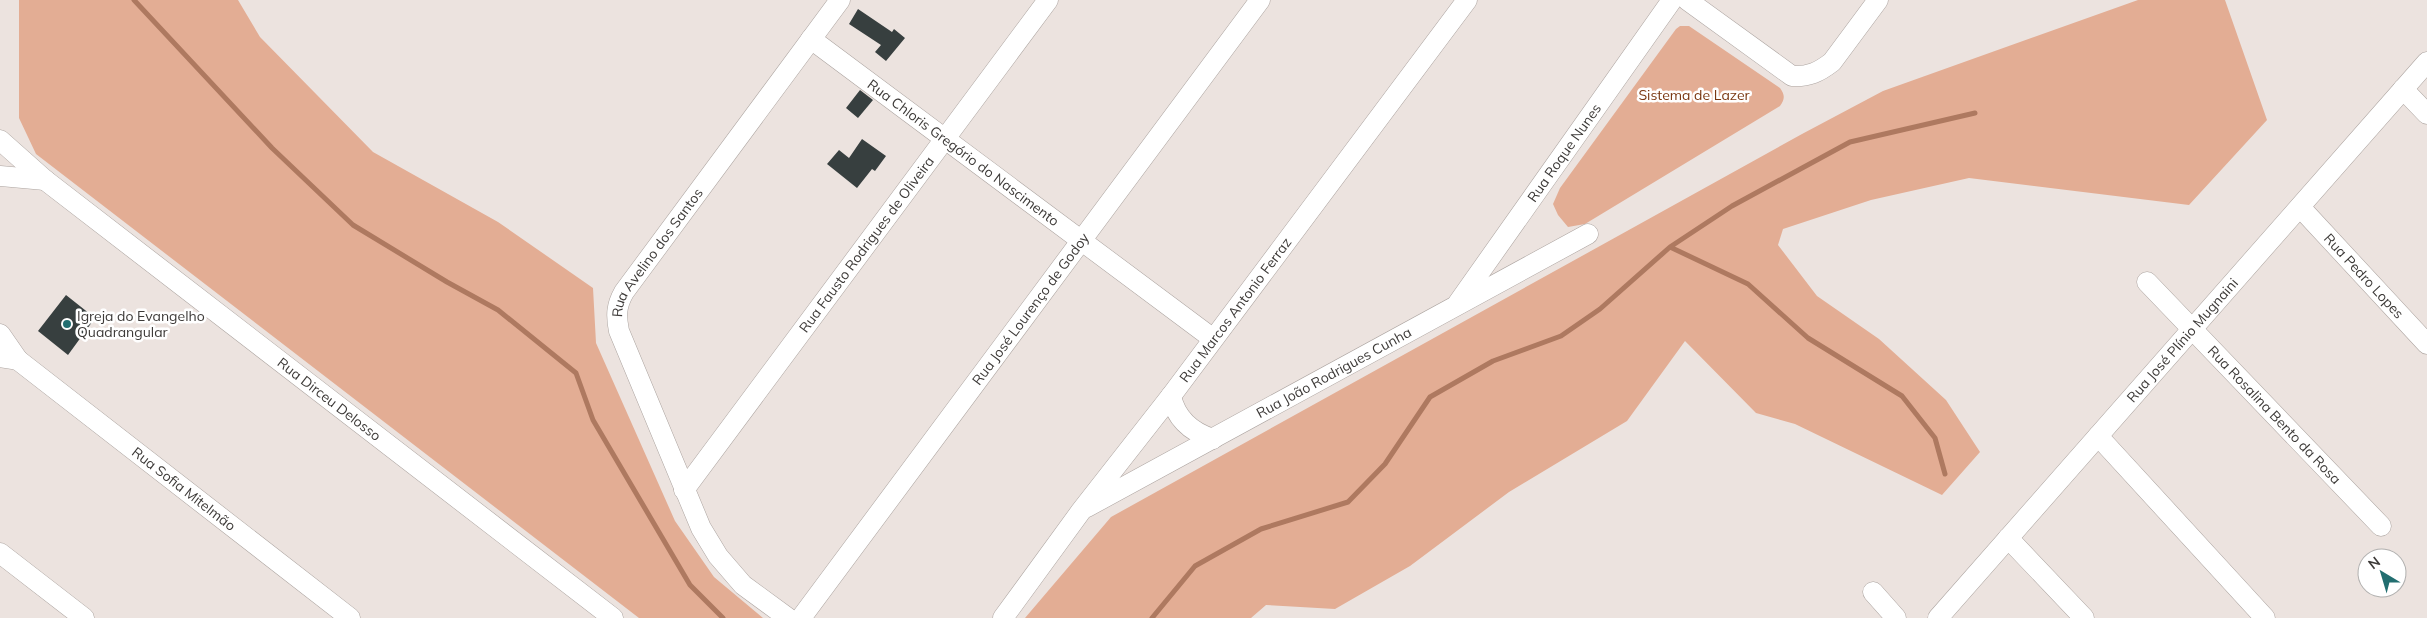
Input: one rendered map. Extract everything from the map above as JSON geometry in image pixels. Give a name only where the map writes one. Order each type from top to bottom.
[{"type":"street","name":"Rua Avelino dos Santos","points":[[788,618],[743,585],[718,556],[701,528],[619,331],[616,319],[617,305],[635,277],[840,0]]},
{"type":"street","name":"Rua Fausto Rodrigues de Oliveira","points":[[684,490],[1048,0]]},
{"type":"street","name":"Rua José Lourenço de Godoy","points":[[801,618],[1260,0]]},
{"type":"street","name":"Rua Marcos Antonio Ferraz","points":[[1003,618],[1080,511],[1170,396],[1466,0]]},
{"type":"street","name":"Rua Roque Nunes","points":[[1456,306],[1672,0]]},
{"type":"street","points":[[1688,0],[1792,76],[1802,77],[1813,74],[1832,62],[1878,0]]},
{"type":"street","name":"Rua Chloris Gregório do Nascimento","points":[[811,39],[1212,338]]},
{"type":"street","name":"Rua José Plínio Mugnaini","points":[[1938,618],[2427,62]]},
{"type":"street","points":[[2403,89],[2427,114]]},
{"type":"street","name":"Rua Dirceu Delosso","points":[[0,140],[45,180],[613,618]]},
{"type":"street","points":[[0,176],[45,180]]},
{"type":"street","name":"Rua Pedro Lopes","points":[[2300,207],[2427,344]]},
{"type":"street","name":"Rua João Rodrigues Cunha","points":[[1080,511],[1588,234]]},
{"type":"street","name":"Rua Rosalina Bento da Rosa","points":[[2147,282],[2381,526]]},
{"type":"street","name":"Rua Sofia Mitelmão","points":[[0,334],[9,359],[350,618]]},
{"type":"street","points":[[1170,396],[1174,409],[1184,422],[1196,433],[1213,439]]},
{"type":"street","points":[[2098,436],[2265,618]]},
{"type":"street","points":[[2008,538],[2084,618]]},
{"type":"street","points":[[0,553],[84,618]]},
{"type":"street","points":[[1873,592],[1896,618]]},
{"type":"green space","points":[[19,0],[238,0],[260,37],[373,152],[498,222],[593,288],[596,343],[675,521],[714,577],[763,618],[639,618],[36,154],[19,118]]},
{"type":"green space","points":[[2138,0],[2225,0],[2267,120],[2189,205],[1969,178],[1871,200],[1783,229],[1778,245],[1817,296],[1879,339],[1946,400],[1980,452],[1942,495],[1795,424],[1756,413],[1685,341],[1627,421],[1509,492],[1410,566],[1335,609],[1266,605],[1251,618],[1025,618],[1111,517],[1883,91]]},
{"type":"green space","name":"Sistema de Lazer","points":[[1680,26],[1689,26],[1780,88],[1784,97],[1782,104],[1585,224],[1568,227],[1558,215],[1553,204],[1560,188]]},
{"type":"building","points":[[858,9],[892,32],[894,29],[905,38],[886,61],[875,52],[881,45],[849,24]]},
{"type":"building","points":[[860,90],[873,100],[858,118],[846,108]]},
{"type":"building","points":[[862,139],[886,156],[875,171],[872,169],[857,188],[827,164],[839,150],[849,158]]},
{"type":"building","name":"Igreja do Evangelho Quadrangular","points":[[66,295],[95,318],[68,355],[38,331]]},
{"type":"waterway","points":[[134,0],[272,148],[353,225],[447,282],[498,310],[576,373],[593,420],[690,585],[723,618]]},
{"type":"waterway","points":[[1152,618],[1195,566],[1261,529],[1348,502],[1385,464],[1430,397],[1493,361],[1561,336],[1600,309],[1670,247],[1732,206],[1850,142],[1975,113]]},
{"type":"waterway","points":[[1670,247],[1748,284],[1808,338],[1902,396],[1935,438],[1945,474]]},
{"type":"place","name":"Igreja do Evangelho Quadrangular","points":[[67,324]]}]
